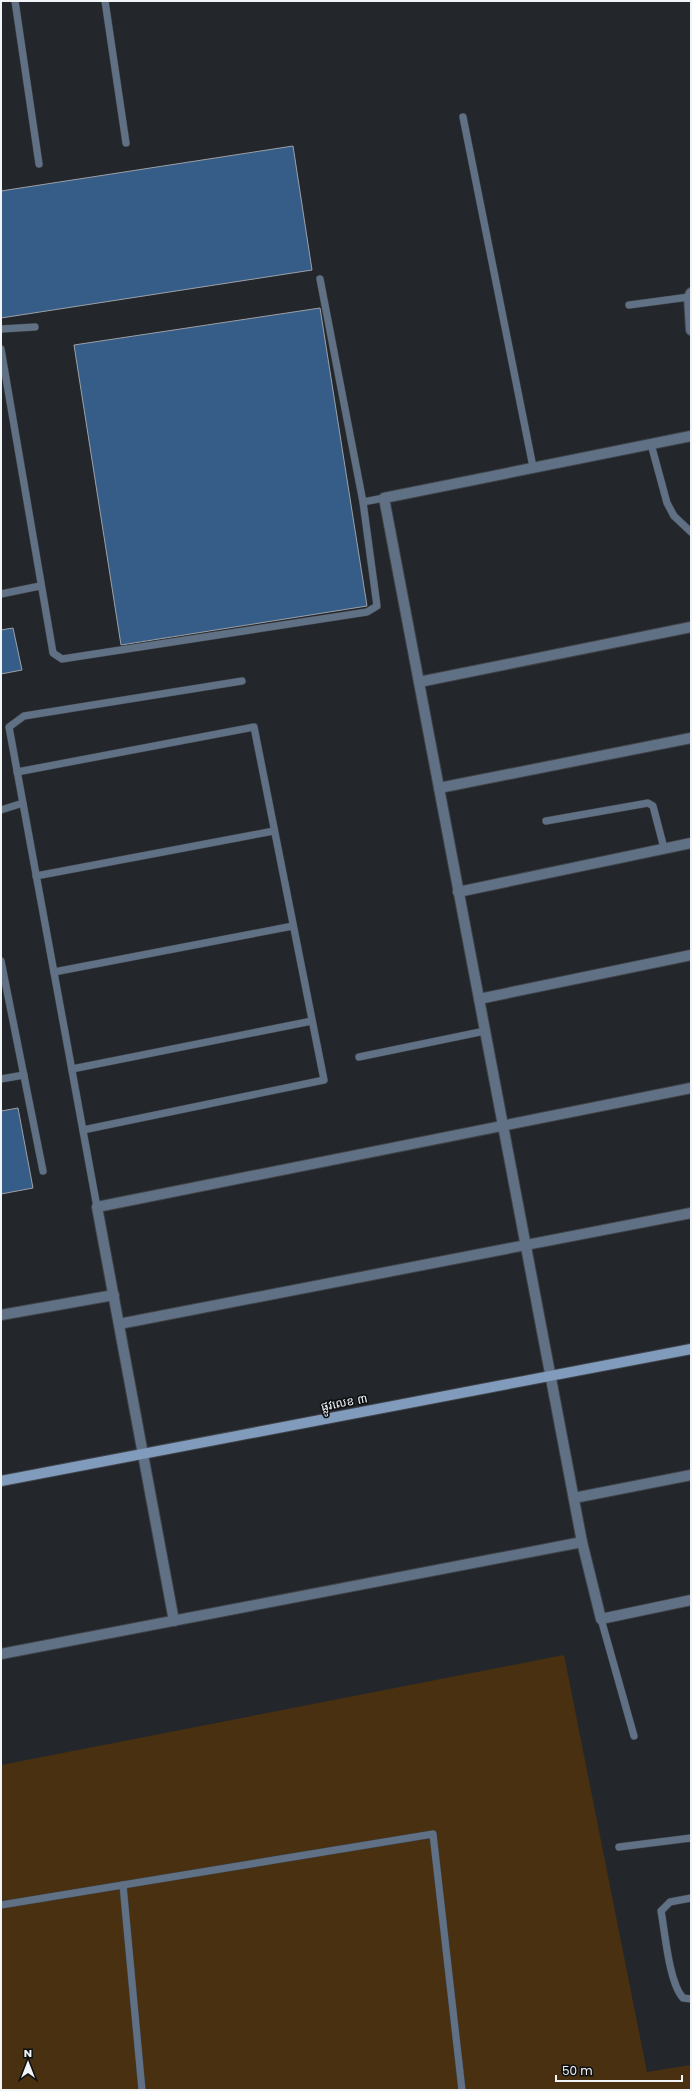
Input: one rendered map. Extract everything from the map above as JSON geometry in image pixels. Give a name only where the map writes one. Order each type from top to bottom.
[{"type":"street","points":[[690,295],[691,330]]},
{"type":"street","points":[[691,436],[384,498],[582,1542],[601,1619],[691,1600]]},
{"type":"street","points":[[419,682],[691,627]]},
{"type":"street","points":[[439,788],[691,738]]},
{"type":"street","points":[[458,892],[691,842]]},
{"type":"street","points":[[479,1000],[691,955]]},
{"type":"street","points":[[174,1621],[97,1207],[691,1088]]},
{"type":"street","points":[[119,1324],[691,1213]]},
{"type":"street","points":[[1,1315],[114,1295]]},
{"type":"street","name":"ផ្លូវលេខ ៣","points":[[1,1481],[691,1349]]},
{"type":"street","points":[[574,1498],[691,1475]]},
{"type":"street","points":[[1,1654],[582,1542]]},
{"type":"lane","points":[[15,1],[39,164]]},
{"type":"lane","points":[[105,1],[126,143]]},
{"type":"lane","points":[[463,117],[533,467]]},
{"type":"lane","points":[[1,349],[40,586],[53,653],[62,659],[367,612],[377,606],[363,502],[320,279]]},
{"type":"lane","points":[[629,305],[690,295]]},
{"type":"lane","points":[[1,329],[35,327]]},
{"type":"lane","points":[[651,444],[667,503],[674,516],[691,532]]},
{"type":"lane","points":[[363,502],[384,498]]},
{"type":"lane","points":[[1,594],[40,586]]},
{"type":"lane","points":[[97,1207],[9,727],[24,716],[242,682]]},
{"type":"lane","points":[[17,772],[254,727],[324,1080],[83,1130]]},
{"type":"lane","points":[[1,810],[23,803]]},
{"type":"lane","points":[[546,821],[648,803],[653,806],[664,848]]},
{"type":"lane","points":[[36,876],[274,831]]},
{"type":"lane","points":[[54,972],[293,926]]},
{"type":"lane","points":[[1,961],[43,1171]]},
{"type":"lane","points":[[72,1070],[312,1021]]},
{"type":"lane","points":[[359,1057],[485,1031]]},
{"type":"lane","points":[[1,1079],[24,1075]]},
{"type":"lane","points":[[601,1619],[634,1736]]},
{"type":"lane","points":[[1,1905],[433,1834],[462,2090]]},
{"type":"lane","points":[[619,1847],[691,1838]]},
{"type":"lane","points":[[123,1885],[142,2090]]},
{"type":"lane","points":[[691,1898],[670,1902],[661,1911],[673,1978],[682,1998],[691,1999]]},
{"type":"shaded area","points":[[564,1655],[647,2072],[691,2065],[691,2090],[1,2090],[1,1765]]},
{"type":"building","points":[[293,146],[312,270],[1,318],[1,191]]},
{"type":"building","points":[[320,308],[367,606],[121,645],[74,345]]},
{"type":"building","points":[[13,628],[22,670],[1,674],[1,630]]},
{"type":"building","points":[[18,1108],[33,1188],[1,1194],[1,1111]]}]
